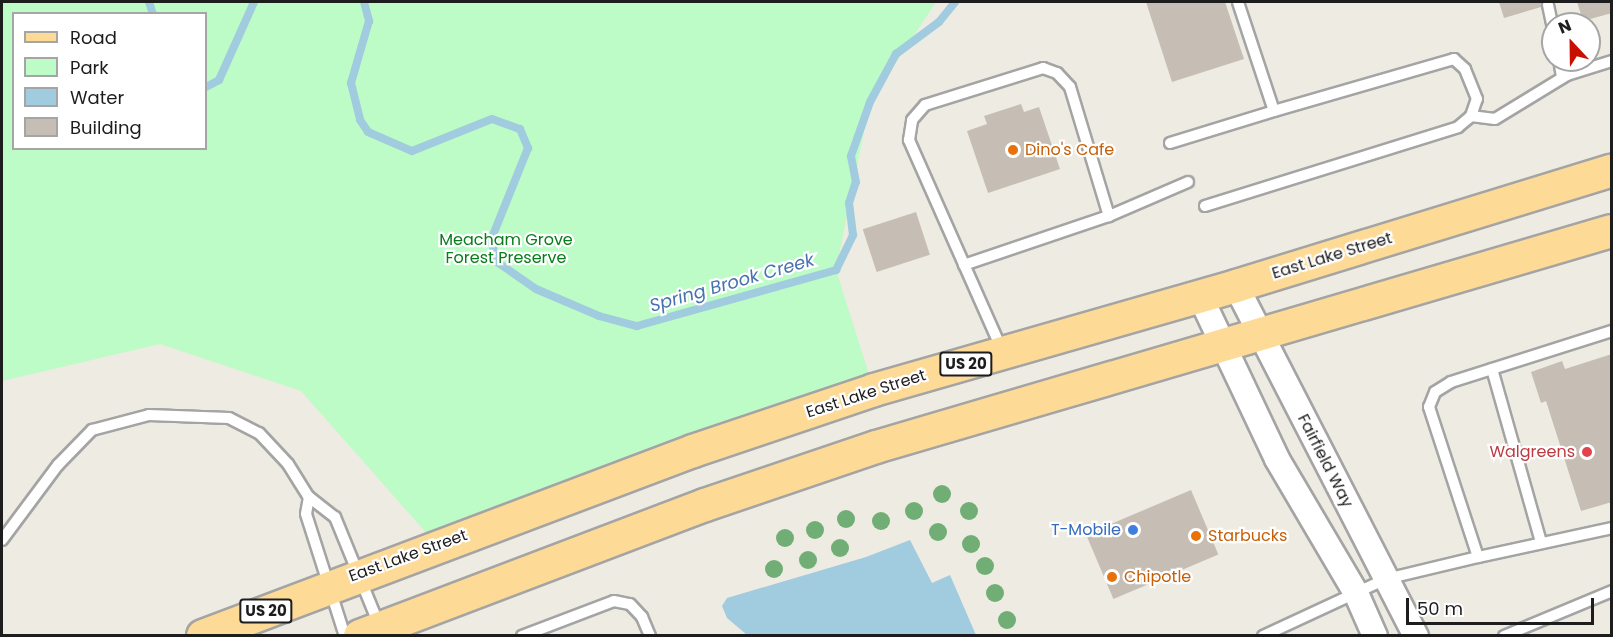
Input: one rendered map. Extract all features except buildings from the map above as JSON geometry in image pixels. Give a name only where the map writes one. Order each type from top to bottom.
[{"type":"main road","name":"East Lake Street","points":[[203,636],[360,574],[693,451],[874,390],[1236,286],[1611,170]]},
{"type":"main road","points":[[375,633],[705,506],[866,450],[1220,343],[1611,231]]},
{"type":"street","name":"Fairfield Way","points":[[1236,286],[1262,331],[1416,636]]},
{"type":"street","points":[[1200,296],[1220,343],[1250,396],[1277,459],[1356,592],[1375,636]]},
{"type":"lane","points":[[1238,2],[1274,111]]},
{"type":"lane","points":[[1548,5],[1549,12]]},
{"type":"lane","points":[[1170,143],[1454,59],[1465,69],[1477,99],[1471,116],[1458,127],[1204,206]]},
{"type":"lane","points":[[1471,116],[1495,119],[1562,77],[1611,61]]},
{"type":"lane","points":[[1003,353],[909,140],[912,120],[926,105],[1042,68],[1057,73],[1070,87],[1109,216]]},
{"type":"lane","points":[[1561,72],[1562,77]]},
{"type":"lane","points":[[964,265],[1109,216],[1188,182]]},
{"type":"lane","points":[[1478,557],[1429,407],[1435,392],[1451,382],[1611,331]]},
{"type":"lane","points":[[1492,369],[1541,542]]},
{"type":"lane","points":[[2,540],[58,465],[92,430],[149,415],[229,418],[259,434],[288,464],[309,496],[335,517],[360,574],[375,633]]},
{"type":"lane","points":[[309,496],[306,514],[345,636]]},
{"type":"lane","points":[[1263,636],[1386,579],[1541,542],[1611,528]]},
{"type":"lane","points":[[1504,636],[1611,591]]},
{"type":"lane","points":[[522,636],[614,601],[630,604],[642,617],[650,636]]},
{"type":"green space","name":"Meacham Grove Forest Preserve","points":[[2,2],[936,2],[870,102],[836,270],[874,390],[429,536],[301,391],[160,344],[2,381]]},
{"type":"water","points":[[910,540],[932,583],[950,575],[976,635],[747,635],[727,618],[722,606],[727,598],[866,557]]},
{"type":"waterway","name":"Spring Brook Creek","points":[[149,2],[152,12]]},
{"type":"waterway","name":"Spring Brook Creek","points":[[207,86],[219,80],[254,2]]},
{"type":"waterway","name":"Spring Brook Creek","points":[[364,2],[369,21],[351,83],[360,120],[368,132],[412,151],[492,119],[520,129],[528,148],[491,240],[497,262],[536,289],[599,316],[637,326],[836,270],[853,235],[849,203],[856,182],[851,156],[870,102],[896,54],[939,22],[955,2]]},
{"type":"place","name":"Dino's Cafe","points":[[1013,150]]},
{"type":"place","name":"Walgreens","points":[[1587,452]]},
{"type":"place","name":"T-Mobile","points":[[1133,530]]},
{"type":"place","name":"Starbucks","points":[[1196,536]]},
{"type":"place","name":"Chipotle","points":[[1112,577]]}]
